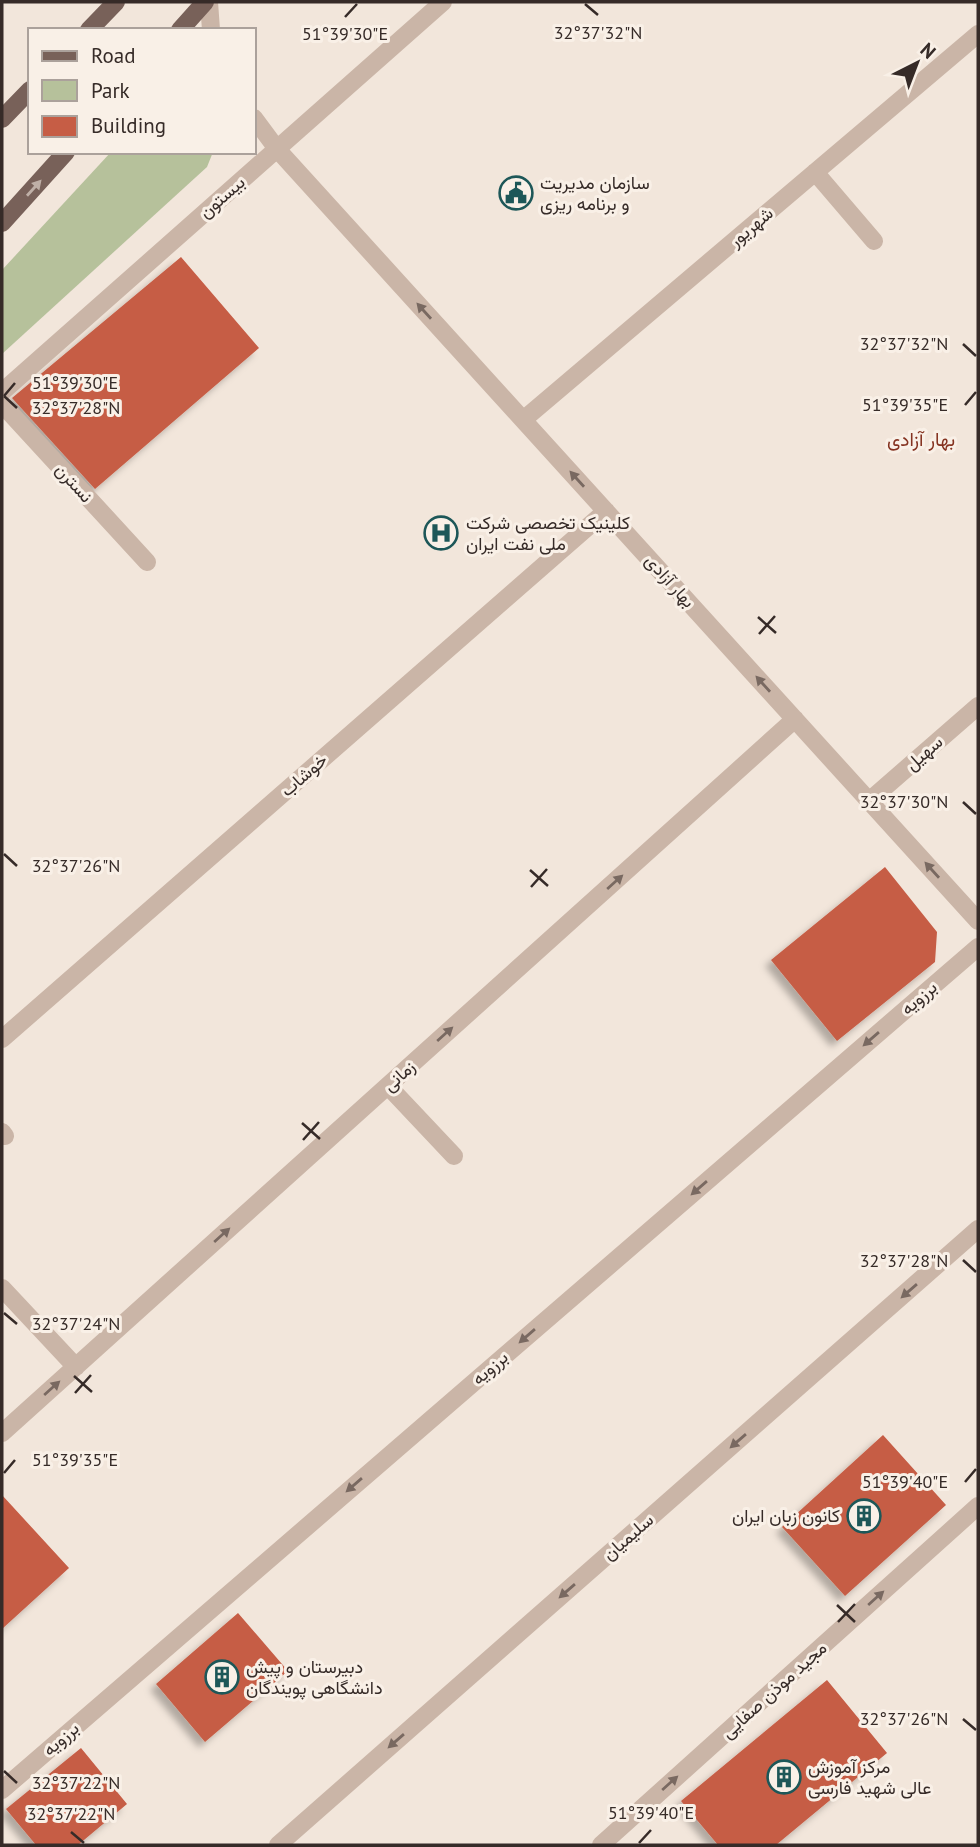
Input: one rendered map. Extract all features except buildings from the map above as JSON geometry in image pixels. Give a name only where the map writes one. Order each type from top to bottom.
[{"type":"main road","points":[[91,28],[116,2]]},
{"type":"main road","points":[[182,28],[207,2]]},
{"type":"main road","points":[[2,119],[28,92]]},
{"type":"main road","points":[[2,223],[64,154]]},
{"type":"street","points":[[207,2],[211,28]]},
{"type":"street","name":"بیستون","points":[[2,392],[443,2]]},
{"type":"street","name":"شهریور","points":[[523,420],[978,34]]},
{"type":"street","name":"بهار آزادی","points":[[256,121],[277,149],[978,921]]},
{"type":"street","name":"بهار آزادی","points":[[256,135],[277,149]]},
{"type":"street","points":[[816,172],[874,241]]},
{"type":"street","name":"نسترن","points":[[2,404],[147,562]]},
{"type":"street","name":"خوشاب","points":[[2,1039],[606,511]]},
{"type":"street","name":"سهیل","points":[[869,801],[978,706]]},
{"type":"street","name":"زمانی","points":[[2,1433],[795,719]]},
{"type":"street","name":"برزویه","points":[[2,1790],[978,947]]},
{"type":"street","points":[[388,1086],[454,1156]]},
{"type":"street","name":"سلیمیان","points":[[278,1845],[978,1229]]},
{"type":"street","points":[[2,1288],[76,1367]]},
{"type":"street","name":"مجید موذن صفایی","points":[[601,1845],[978,1506]]},
{"type":"green space","points":[[109,154],[212,154],[207,167],[2,354],[2,270]]},
{"type":"place","name":"سازمان مدیریت و برنامه ریزی","points":[[516,193]]},
{"type":"place","name":"کلینیک تخصصی شرکت ملی نفت ایران","points":[[441,533]]},
{"type":"place","name":"کانون زبان ایران","points":[[864,1516]]},
{"type":"place","name":"دبیرستان و پیش دانشگاهی پویندگان","points":[[222,1677]]},
{"type":"place","name":"مرکز آموزش عالی شهید فارسی","points":[[784,1777]]},
{"type":"district","name":"بهار آزادی","points":[[921,439]]}]
